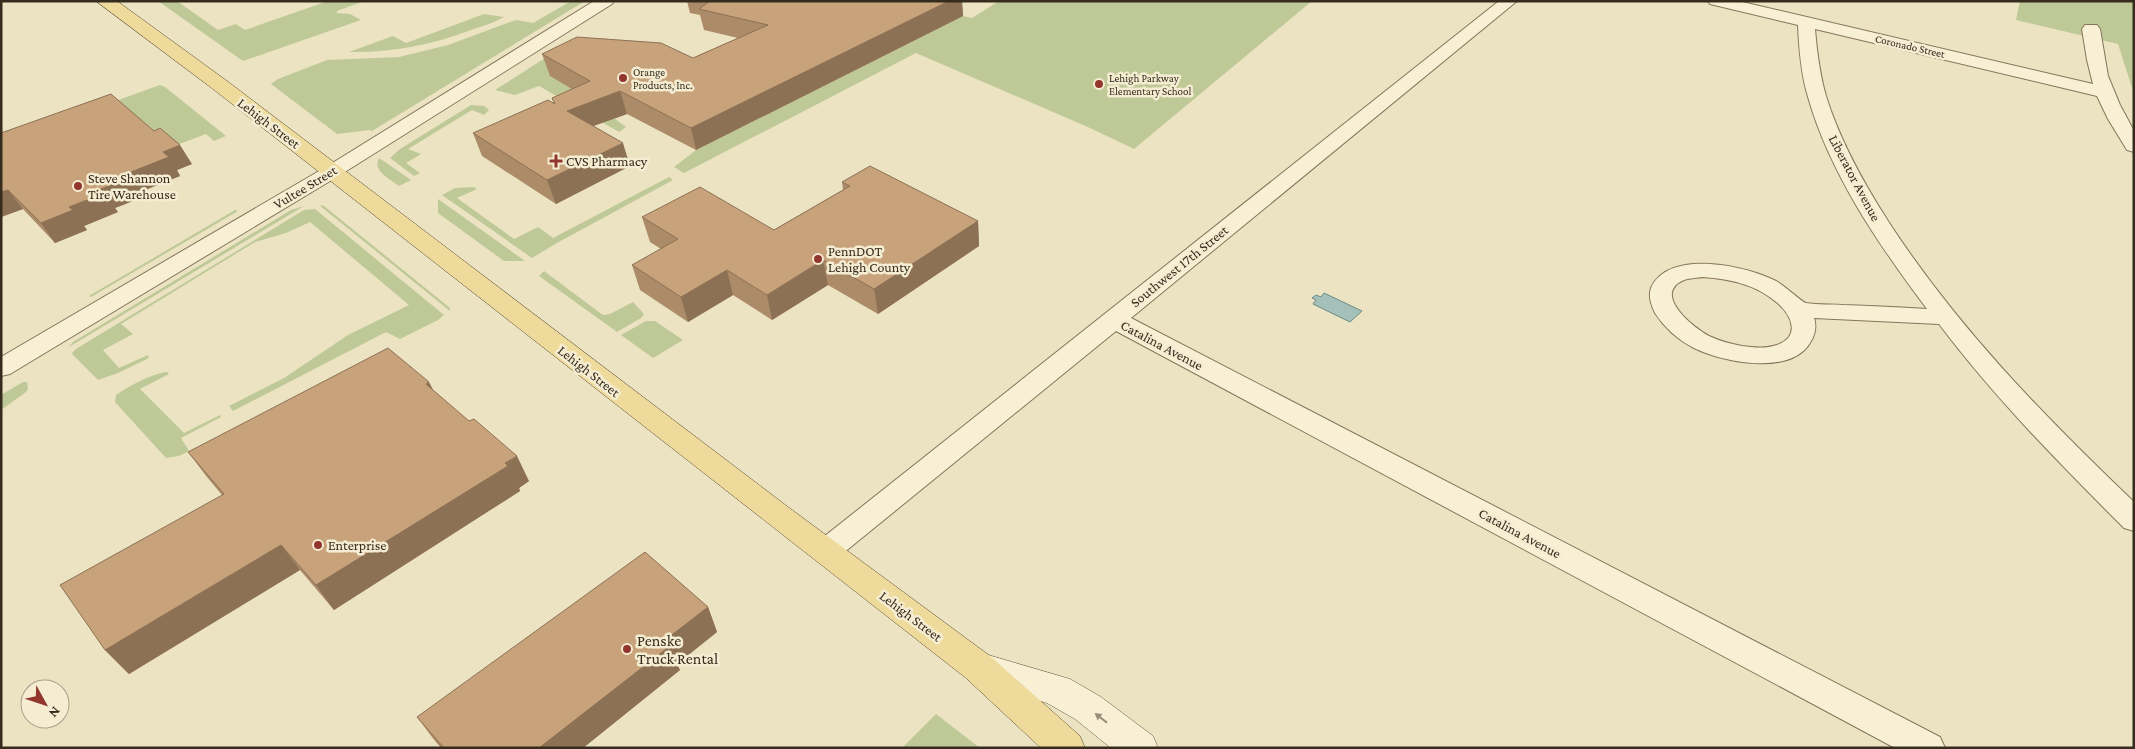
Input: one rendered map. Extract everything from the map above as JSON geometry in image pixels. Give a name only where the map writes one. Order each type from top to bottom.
[{"type":"main road","name":"Lehigh Street","points":[[105,1],[333,171],[978,667],[1067,748]]},
{"type":"main road","points":[[978,667],[1057,690],[1088,708],[1140,748]]},
{"type":"street","name":"Vultee Street","points":[[1,368],[333,171],[606,1]]},
{"type":"street","name":"Southwest 17th Street","points":[[826,551],[1509,1]]},
{"type":"street","name":"Coronado Street","points":[[1716,1],[2104,92]]},
{"type":"street","name":"Liberator Avenue","points":[[1806,22],[1809,57],[1817,96],[1834,141],[1859,192],[1876,220],[1945,316],[2007,390],[2087,475],[2134,520]]},
{"type":"street","points":[[2091,29],[2092,50],[2104,92],[2134,146]]},
{"type":"street","points":[[1798,310],[1804,325],[1803,338],[1793,348],[1775,355],[1752,356],[1726,351],[1702,342],[1682,329],[1668,314],[1661,300],[1662,288],[1671,279],[1685,273],[1703,270],[1724,272],[1746,277],[1767,286],[1785,297],[1798,310],[1945,316]]},
{"type":"street","name":"Catalina Avenue","points":[[1113,319],[1928,748]]},
{"type":"green space","points":[[158,1],[177,1],[218,30],[236,24],[245,30],[328,1],[364,1],[337,11],[337,13],[350,14],[361,20],[243,61]]},
{"type":"green space","points":[[571,1],[585,1],[372,131],[337,134],[271,84],[278,79],[327,60],[399,57],[448,45],[517,20],[533,23]]},
{"type":"green space","name":"Lehigh Parkway Elementary School","points":[[999,1],[1312,1],[1134,149],[916,53],[684,173],[674,167],[696,150],[963,16],[972,18]]},
{"type":"green space","points":[[2020,1],[2134,1],[2134,94],[2118,44],[2016,20]]},
{"type":"green space","points":[[484,14],[504,17],[492,23],[426,44],[381,51],[349,52],[393,36],[406,43]]},
{"type":"green space","points":[[567,44],[617,115],[613,117],[626,127],[619,132],[539,86],[515,95],[495,90]]},
{"type":"green space","points":[[160,85],[226,136],[214,141],[206,134],[166,149],[96,108]]},
{"type":"green space","points":[[471,105],[484,106],[489,110],[484,115],[472,110],[408,149],[421,154],[406,163],[420,173],[414,176],[390,158],[400,149]]},
{"type":"green space","points":[[379,158],[411,180],[399,186],[380,171],[377,163]]},
{"type":"green space","points":[[669,177],[673,180],[532,258],[442,195],[455,188],[474,187],[477,189],[457,198],[514,239],[538,227],[553,238]]},
{"type":"green space","points":[[438,199],[525,261],[504,261],[438,213]]},
{"type":"green space","points":[[319,205],[324,206],[450,308],[450,311]]},
{"type":"green space","points":[[304,206],[69,347],[73,342],[291,210]]},
{"type":"green space","points":[[315,209],[444,315],[438,320],[400,339],[386,332],[233,411],[229,406],[284,378],[348,335],[409,305],[310,222],[286,233],[255,242],[121,324],[133,334],[103,350],[119,368],[148,355],[147,359],[98,380],[73,355],[72,353],[76,349],[304,210]]},
{"type":"green space","points":[[235,210],[238,211],[91,297],[89,296]]},
{"type":"green space","points":[[544,271],[603,315],[610,314],[633,302],[644,314],[641,318],[617,332],[539,276]]},
{"type":"green space","points":[[646,321],[655,321],[683,340],[653,358],[621,335]]},
{"type":"green space","points":[[167,372],[169,374],[140,389],[184,433],[220,415],[221,417],[181,438],[189,451],[179,456],[166,458],[115,402],[116,395],[127,388]]},
{"type":"green space","points":[[23,382],[27,382],[28,389],[26,392],[1,410],[1,395]]},
{"type":"green space","points":[[936,714],[980,748],[902,748]]},
{"type":"water","points":[[1324,293],[1362,311],[1350,322],[1313,304],[1316,300],[1312,298],[1316,295],[1321,297]]},
{"type":"building","name":"Orange Products, Inc.","points":[[710,1],[949,1],[691,128],[620,91],[567,111],[623,143],[547,180],[473,133],[548,100],[555,104],[552,98],[590,81],[542,54],[577,37],[661,43],[693,58],[768,25],[699,9]]},
{"type":"building","name":"Steve Shannon Tire Warehouse","points":[[111,94],[154,131],[160,128],[180,145],[163,152],[169,157],[116,178],[120,182],[101,189],[105,193],[69,207],[73,210],[41,223],[8,190],[1,192],[1,133]]},
{"type":"building","name":"PennDOT Lehigh County","points":[[870,166],[978,221],[874,289],[823,260],[767,295],[727,270],[681,297],[632,265],[678,239],[642,217],[700,187],[774,230],[850,186],[842,182]]},
{"type":"building","name":"Enterprise","points":[[388,348],[429,382],[426,384],[469,421],[474,419],[517,456],[505,463],[508,466],[316,585],[281,545],[105,650],[60,585],[224,494],[188,452]]},
{"type":"building","name":"Penske Truck Rental","points":[[645,552],[708,607],[664,641],[670,646],[539,748],[444,748],[417,717]]},
{"type":"place","name":"Orange Products, Inc.","points":[[623,78]]},
{"type":"place","name":"Lehigh Parkway Elementary School","points":[[1099,84]]},
{"type":"place","name":"CVS Pharmacy","points":[[556,161]]},
{"type":"place","name":"Steve Shannon Tire Warehouse","points":[[78,186]]},
{"type":"place","name":"PennDOT Lehigh County","points":[[818,259]]},
{"type":"place","name":"Enterprise","points":[[318,545]]},
{"type":"place","name":"Penske Truck Rental","points":[[627,649]]}]
